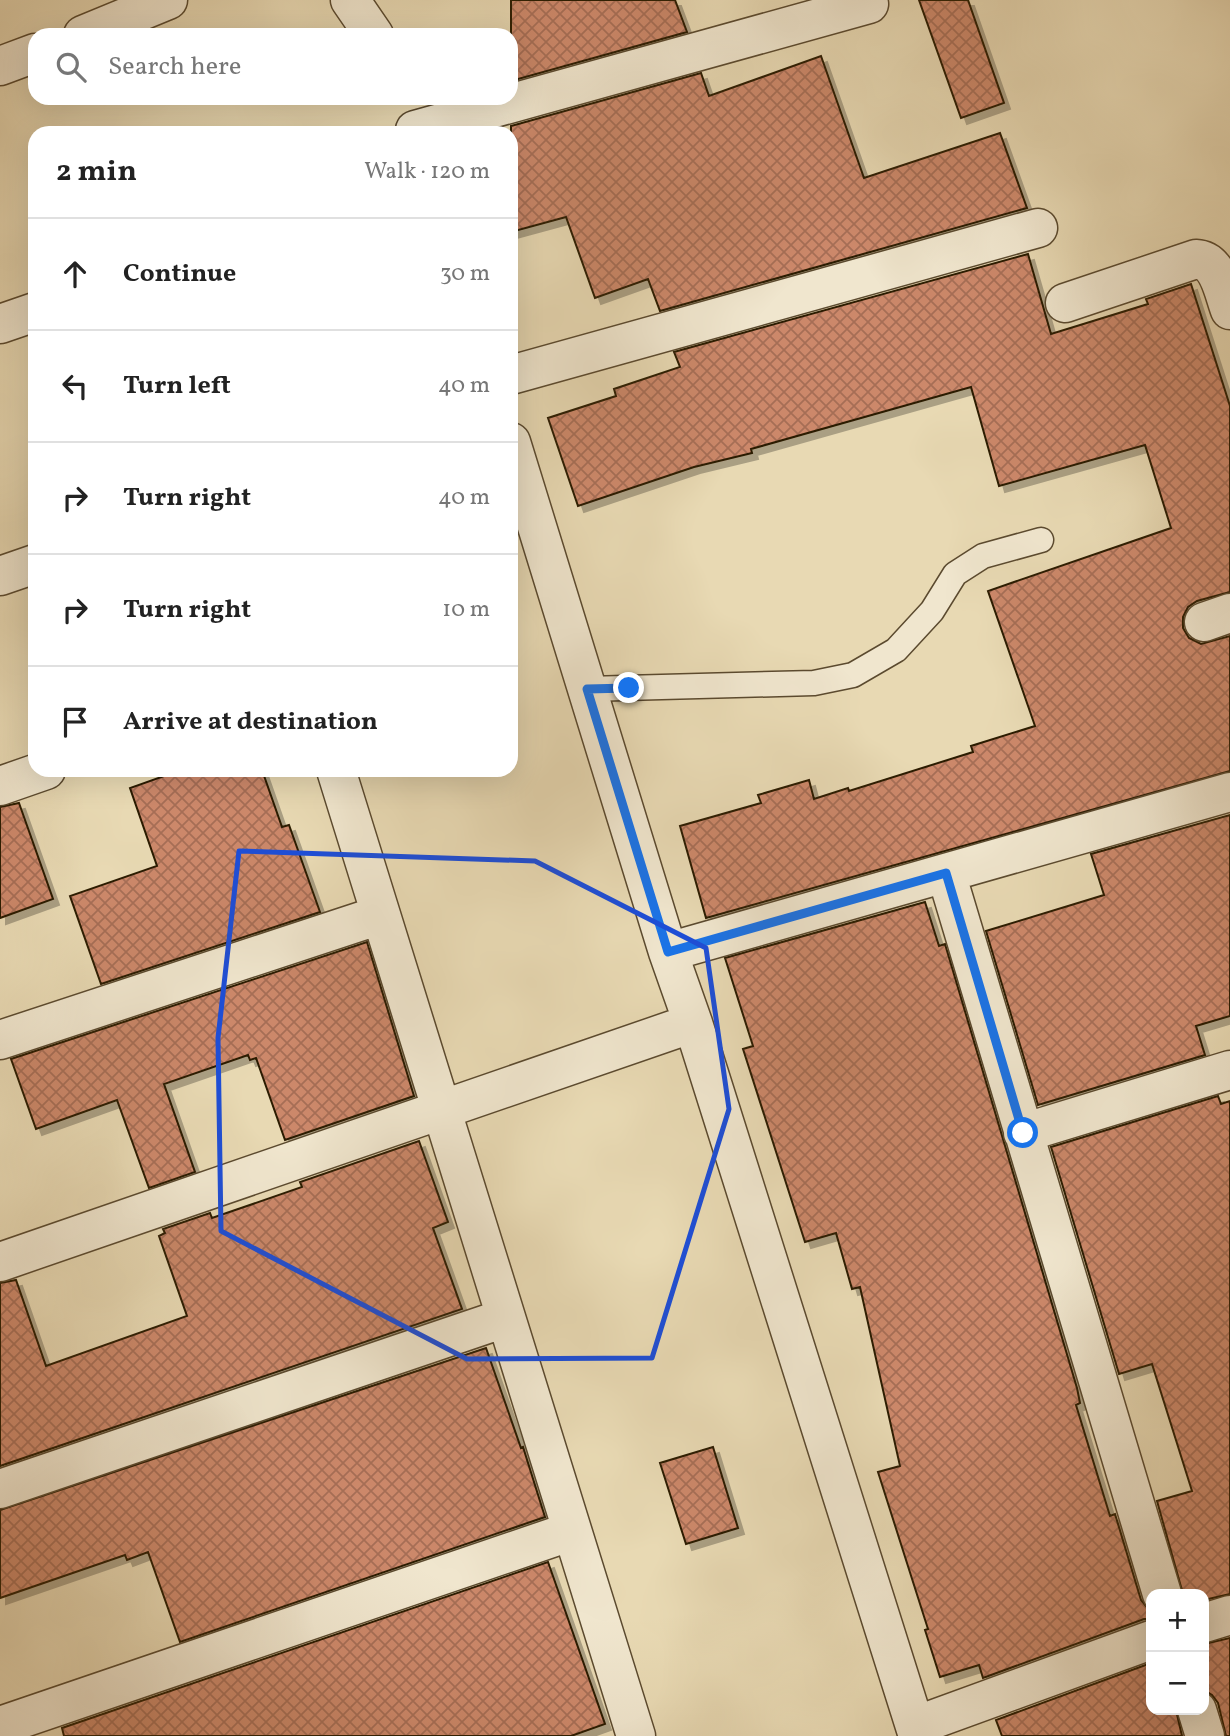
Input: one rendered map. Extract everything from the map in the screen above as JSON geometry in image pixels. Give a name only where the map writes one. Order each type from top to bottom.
[{"type":"street","points":[[100,28],[168,0]]},
{"type":"street","points":[[350,0],[369,28]]},
{"type":"street","points":[[518,93],[869,4]]},
{"type":"street","points":[[0,66],[28,56]]},
{"type":"street","points":[[412,120],[471,105]]},
{"type":"street","points":[[518,373],[1038,228]]},
{"type":"street","points":[[1065,303],[1196,260],[1204,260],[1214,267],[1230,310]]},
{"type":"street","points":[[0,324],[28,314]]},
{"type":"street","points":[[518,465],[668,952],[693,1023],[916,1731],[1146,1642]]},
{"type":"street","points":[[0,576],[28,566]]},
{"type":"street","points":[[0,786],[28,776]]},
{"type":"street","points":[[338,777],[636,1736]]},
{"type":"street","points":[[668,952],[1230,792]]},
{"type":"street","points":[[946,873],[1160,1589]]},
{"type":"street","points":[[0,1040],[380,915]]},
{"type":"street","points":[[0,1262],[440,1108],[693,1023]]},
{"type":"street","points":[[1023,1133],[1230,1070]]},
{"type":"street","points":[[0,1489],[505,1318]]},
{"type":"street","points":[[0,1726],[572,1531]]},
{"type":"street","points":[[1209,1621],[1230,1615]]},
{"type":"street","points":[[1199,1715],[1205,1736]]},
{"type":"lane","points":[[587,689],[814,684],[853,675],[896,650],[932,611],[955,574],[983,556],[1041,540]]},
{"type":"highlighted area","points":[[239,851],[535,861],[706,948],[729,1109],[652,1358],[467,1359],[221,1231],[218,1038]]},
{"type":"building","points":[[511,0],[675,0],[687,32],[518,79],[518,28],[511,28]]},
{"type":"building","points":[[919,0],[968,0],[1004,103],[961,118]]},
{"type":"building","points":[[821,56],[864,178],[1000,133],[1027,208],[660,311],[648,279],[595,298],[566,217],[518,230],[518,126],[511,126],[701,73],[709,96]]},
{"type":"building","points":[[1028,254],[1051,334],[1148,304],[1146,299],[1191,284],[1230,406],[1230,592],[1197,601],[1188,607],[1183,617],[1183,628],[1189,638],[1201,644],[1230,636],[1230,771],[706,918],[680,826],[761,803],[758,795],[809,780],[814,799],[848,788],[849,791],[973,752],[971,746],[1035,726],[988,591],[1171,528],[1145,445],[999,486],[971,387],[751,449],[752,453],[694,467],[578,506],[548,418],[616,396],[614,389],[680,367],[674,352]]},
{"type":"building","points":[[161,777],[264,777],[282,827],[289,825],[320,912],[101,984],[70,896],[157,866],[130,788]]},
{"type":"building","points":[[19,803],[53,899],[0,918],[0,807]]},
{"type":"building","points":[[1230,815],[1230,1016],[1196,1026],[1205,1055],[1038,1105],[986,931],[1104,895],[1091,854]]},
{"type":"building","points":[[925,902],[939,946],[945,944],[1077,1388],[1080,1403],[1076,1405],[1110,1516],[1115,1514],[1141,1600],[1146,1606],[1146,1619],[983,1678],[979,1665],[940,1677],[925,1630],[928,1629],[878,1472],[900,1466],[860,1287],[852,1289],[836,1233],[805,1242],[743,1049],[753,1046],[725,958]]},
{"type":"building","points":[[367,942],[414,1096],[285,1140],[256,1058],[250,1060],[248,1055],[164,1084],[195,1172],[149,1188],[117,1100],[36,1129],[11,1059]]},
{"type":"building","points":[[1218,1096],[1221,1104],[1230,1101],[1230,1594],[1209,1599],[1209,1589],[1182,1589],[1157,1501],[1192,1491],[1152,1364],[1119,1374],[1051,1147]]},
{"type":"building","points":[[419,1141],[448,1222],[433,1228],[462,1309],[0,1466],[0,1283],[16,1280],[46,1366],[187,1316],[159,1236],[165,1233],[163,1229],[210,1213],[212,1218],[302,1187],[300,1182]]},
{"type":"building","points":[[486,1348],[521,1448],[523,1447],[545,1517],[180,1642],[148,1552],[127,1560],[125,1555],[0,1598],[0,1510]]},
{"type":"building","points":[[713,1447],[738,1528],[686,1544],[660,1463]]},
{"type":"building","points":[[548,1562],[605,1724],[571,1736],[64,1736],[62,1728]]},
{"type":"building","points":[[1230,1638],[1230,1736],[1226,1736],[1218,1703],[1209,1693],[1209,1643]]},
{"type":"building","points":[[1146,1665],[1146,1715],[1177,1715],[1182,1736],[1002,1736],[996,1720]]},
{"type":"route","points":[[629,688],[587,689],[668,952],[946,873],[1023,1133]]}]
